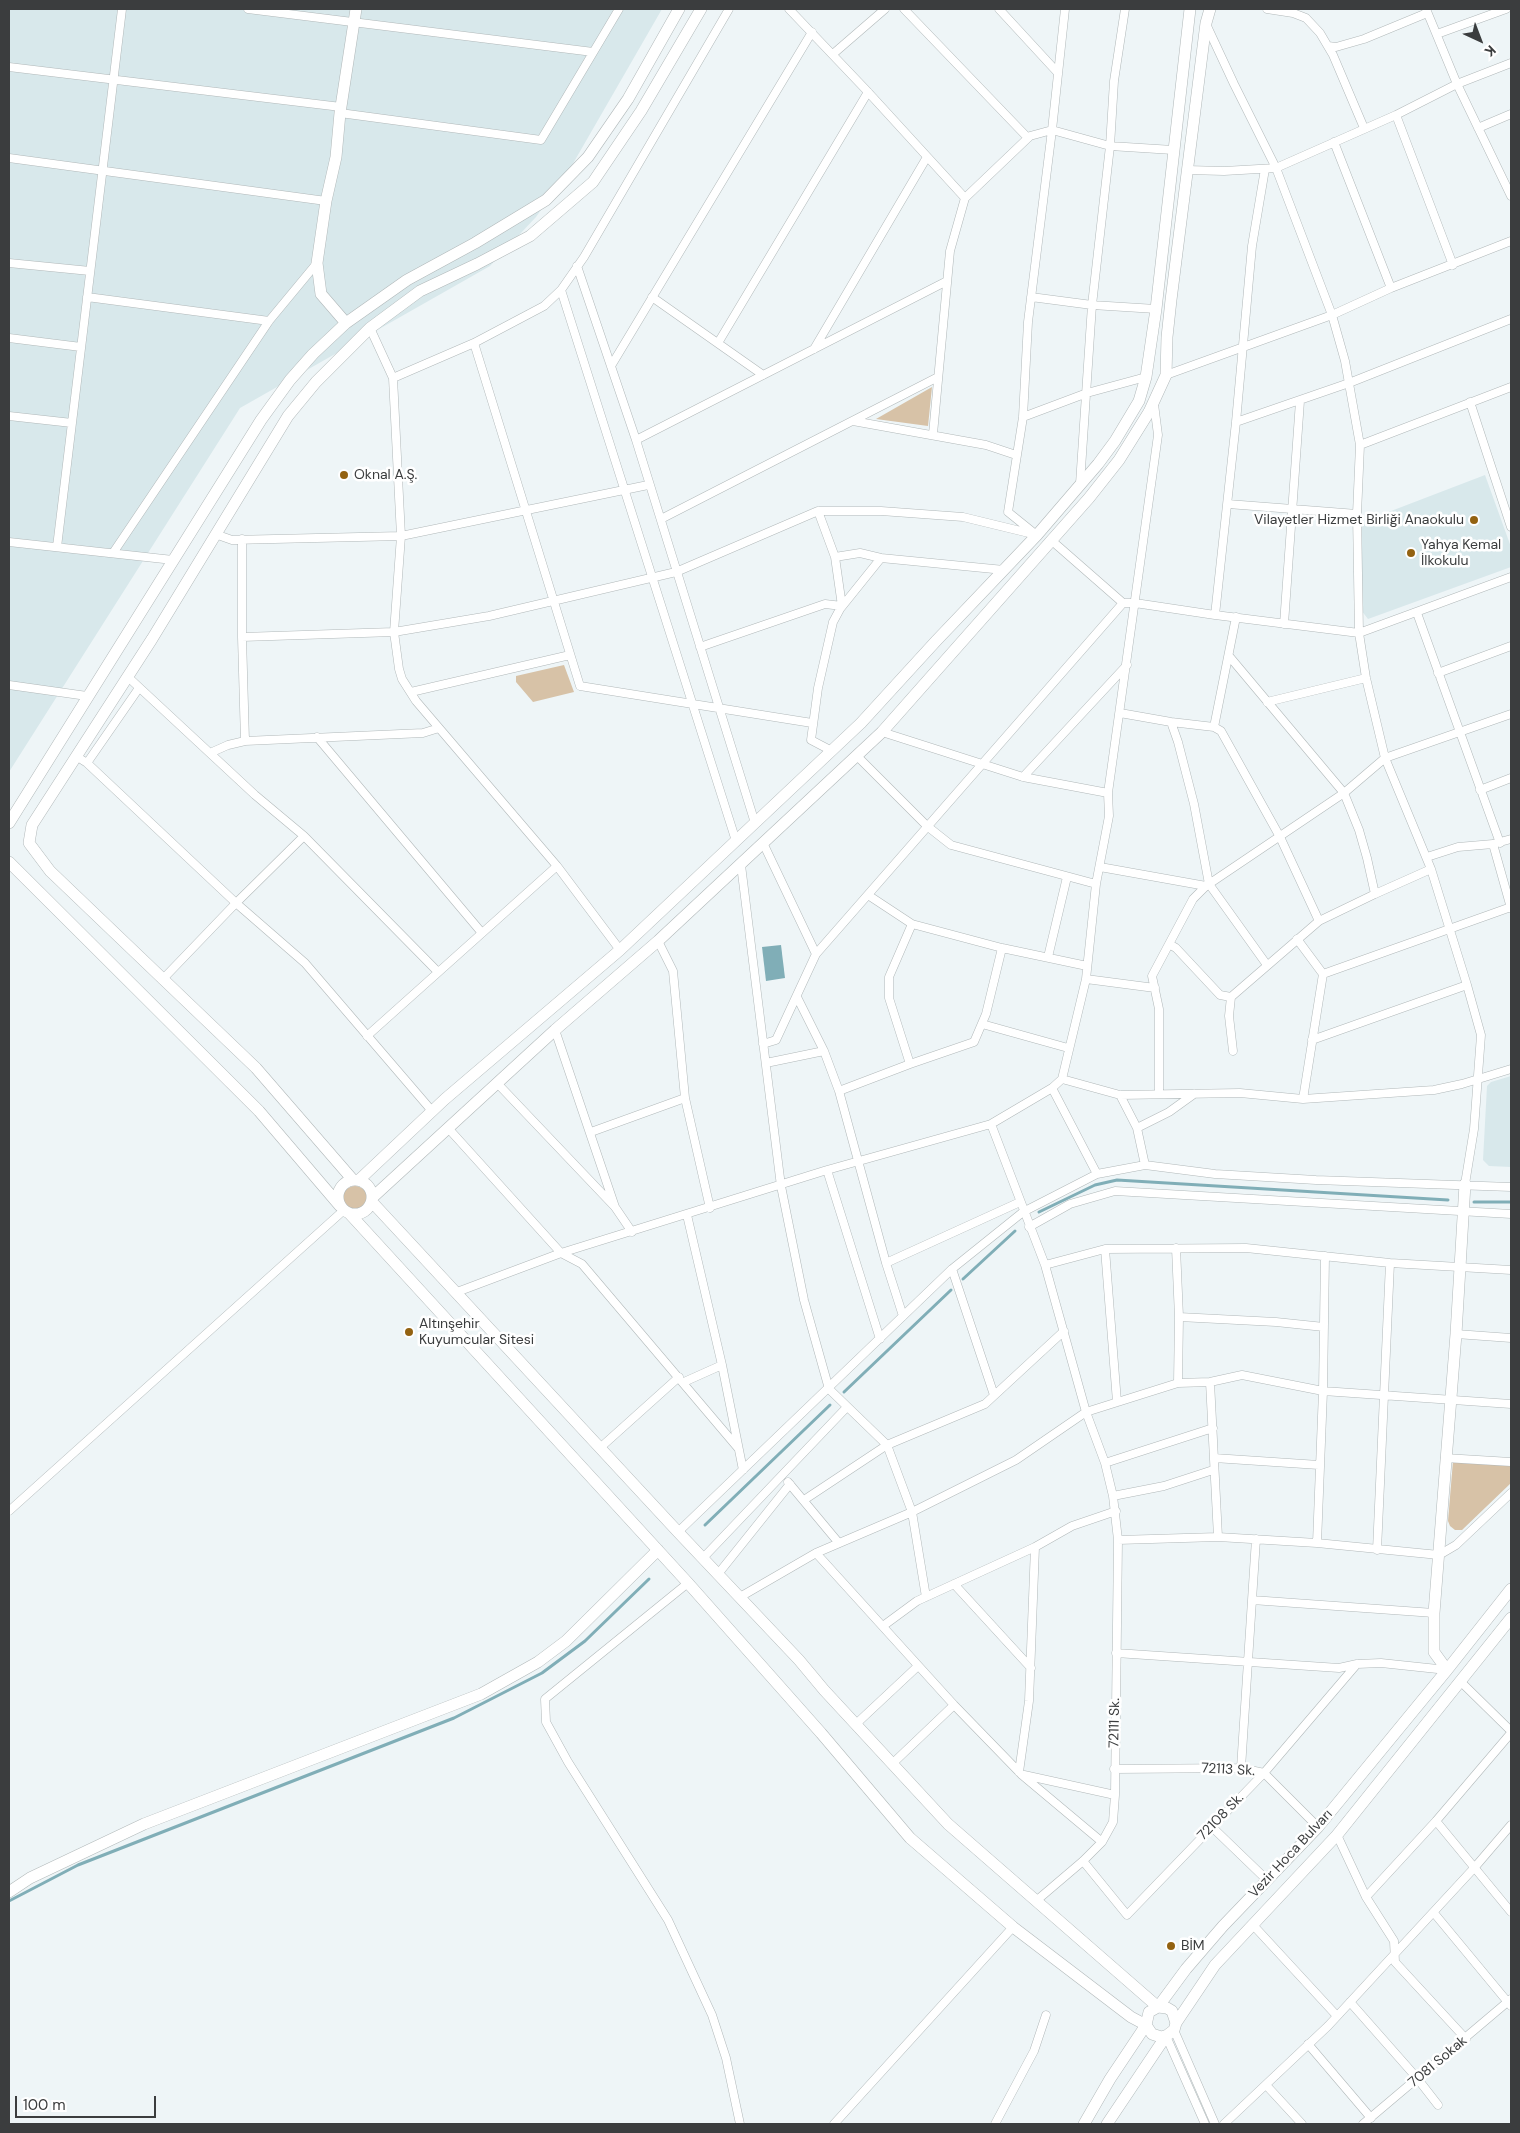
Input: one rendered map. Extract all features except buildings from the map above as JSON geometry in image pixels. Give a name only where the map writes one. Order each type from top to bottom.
[{"type":"main road","points":[[346,323],[320,294],[317,263],[326,201],[336,157],[340,110],[356,9]]},
{"type":"main road","points":[[9,823],[87,696],[278,396],[313,354],[346,323],[407,280],[475,243],[546,200],[588,157],[628,99],[679,9]]},
{"type":"main road","points":[[9,862],[259,1112],[344,1210],[688,1583],[821,1733],[910,1838],[1013,1927],[1131,2017],[1146,2025],[1152,2034],[1161,2038],[1172,2030],[1172,2011],[1158,2007],[948,1824],[740,1596],[678,1532],[387,1218],[372,1199],[369,1186],[356,1180],[343,1167],[256,1068],[50,871],[29,843],[32,825],[128,677],[288,416],[316,382],[370,328],[420,291],[530,236],[593,182],[641,111],[701,9]]},
{"type":"main road","points":[[1188,11],[1156,309],[1146,377],[1139,402],[1104,456],[1037,535],[861,723],[620,950],[432,1111],[372,1168],[340,1189],[338,1200],[344,1210],[354,1214],[365,1212],[372,1199],[386,1185],[554,1030],[658,941],[764,845],[882,732],[1119,460],[1149,412],[1166,374],[1167,337],[1187,170],[1206,24],[1210,9]]},
{"type":"main road","points":[[343,1167],[362,1172],[372,1168]]},
{"type":"main road","points":[[1447,1670],[1434,1652],[1434,1613],[1456,1334],[1465,1184]]},
{"type":"main road","points":[[386,1185],[381,1198],[381,1206],[387,1218]]},
{"type":"main road","points":[[9,1892],[30,1878],[144,1824],[481,1694],[538,1662],[566,1641],[658,1550]]},
{"type":"main road","name":"Vezir Hoca Bulvarı","points":[[1084,2124],[1110,2079],[1146,2025],[1149,2012],[1158,2007],[1186,1969],[1223,1926],[1318,1827],[1511,1589]]},
{"type":"main road","name":"Vezir Hoca Bulvarı","points":[[1107,2124],[1215,1965],[1337,1834],[1511,1618]]},
{"type":"street","points":[[57,547],[122,9]]},
{"type":"street","points":[[248,9],[593,52]]},
{"type":"street","points":[[9,67],[114,78],[541,140],[619,9]]},
{"type":"street","points":[[393,378],[474,343],[544,306],[561,290],[729,9]]},
{"type":"street","points":[[789,9],[833,54],[965,198]]},
{"type":"street","points":[[833,54],[885,9]]},
{"type":"street","points":[[904,9],[1028,138]]},
{"type":"street","points":[[999,9],[1058,72]]},
{"type":"street","points":[[1037,535],[1008,512],[1023,417],[1031,297],[1052,130],[1064,9]]},
{"type":"street","points":[[1080,485],[1092,305],[1110,146],[1114,82],[1125,9]]},
{"type":"street","points":[[1268,9],[1293,13],[1306,18],[1320,33],[1334,55],[1364,128]]},
{"type":"street","points":[[1437,34],[1506,9]]},
{"type":"street","points":[[1328,46],[1336,47],[1364,40],[1427,11],[1457,84],[1510,193]]},
{"type":"street","points":[[1206,24],[1276,168],[1332,315],[1345,361],[1360,445],[1357,514],[1359,633],[1366,678],[1386,758],[1431,869],[1481,1035],[1474,1129],[1465,1184]]},
{"type":"street","points":[[611,366],[812,32]]},
{"type":"street","points":[[1187,170],[1224,171],[1276,168],[1396,115],[1457,84],[1511,63]]},
{"type":"street","points":[[718,344],[868,92]]},
{"type":"street","points":[[1478,128],[1511,114]]},
{"type":"street","points":[[1396,115],[1452,265]]},
{"type":"street","points":[[933,434],[950,251],[965,198],[1028,138],[1052,130],[1110,146],[1173,150]]},
{"type":"street","points":[[1334,142],[1391,288]]},
{"type":"street","points":[[813,350],[927,157]]},
{"type":"street","points":[[9,158],[326,201]]},
{"type":"street","points":[[1215,615],[1228,504],[1252,246],[1265,169]]},
{"type":"street","points":[[1166,374],[1332,315],[1391,288],[1511,241]]},
{"type":"street","points":[[9,263],[90,271]]},
{"type":"street","points":[[113,553],[269,320],[317,263]]},
{"type":"street","points":[[577,266],[636,440],[648,484],[661,519],[755,823]]},
{"type":"street","points":[[636,440],[947,281]]},
{"type":"street","points":[[561,290],[736,841]]},
{"type":"street","points":[[652,297],[763,375]]},
{"type":"street","points":[[1031,297],[1092,305],[1156,309]]},
{"type":"street","points":[[87,298],[269,320]]},
{"type":"street","points":[[1236,422],[1349,383],[1511,319]]},
{"type":"street","points":[[370,328],[393,378],[401,536],[394,632],[399,669],[411,692],[439,728],[557,866],[620,950]]},
{"type":"street","points":[[9,338],[81,347]]},
{"type":"street","points":[[474,343],[580,686],[812,723]]},
{"type":"street","points":[[661,519],[852,421],[873,408],[938,377]]},
{"type":"street","points":[[1023,417],[1087,393],[1146,377]]},
{"type":"street","points":[[1360,445],[1511,387]]},
{"type":"street","points":[[457,1292],[561,1253],[828,1170],[991,1124],[1052,1088],[1062,1079],[1086,980],[1096,884],[1109,816],[1108,793],[1158,435],[1154,400]]},
{"type":"street","points":[[1284,624],[1300,401]]},
{"type":"street","points":[[1470,402],[1511,527]]},
{"type":"street","points":[[9,416],[72,424]]},
{"type":"street","points":[[852,421],[933,434],[986,445],[1016,455]]},
{"type":"street","points":[[216,534],[226,539],[401,536],[648,484]]},
{"type":"street","points":[[1228,504],[1357,514]]},
{"type":"street","points":[[242,637],[394,632],[489,616],[676,572],[818,511],[881,511],[963,517],[1037,535]]},
{"type":"street","points":[[818,511],[835,557],[842,606]]},
{"type":"street","points":[[242,539],[245,741]]},
{"type":"street","points":[[1051,540],[1123,603],[1135,603],[1359,633],[1511,578]]},
{"type":"street","points":[[9,542],[173,560]]},
{"type":"street","points":[[835,557],[860,553],[881,558],[1004,570]]},
{"type":"street","points":[[832,751],[811,740],[812,723],[833,622],[842,606],[881,558]]},
{"type":"street","points":[[763,1044],[776,1040],[816,954],[1123,603]]},
{"type":"street","points":[[700,647],[825,604],[842,606]]},
{"type":"street","points":[[1323,974],[1511,908],[1496,844],[1480,790],[1417,613]]},
{"type":"street","points":[[1214,727],[1236,617]]},
{"type":"street","points":[[1438,673],[1511,646]]},
{"type":"street","points":[[411,692],[570,655]]},
{"type":"street","points":[[1229,656],[1344,793],[1367,858],[1375,894]]},
{"type":"street","points":[[1023,777],[1127,665]]},
{"type":"street","points":[[128,677],[304,836],[437,971]]},
{"type":"street","points":[[1267,702],[1366,678]]},
{"type":"street","points":[[9,685],[87,696]]},
{"type":"street","points":[[87,763],[139,688]]},
{"type":"street","points":[[1120,713],[1214,727],[1221,731],[1280,837],[1319,921]]},
{"type":"street","points":[[1159,1094],[1159,1009],[1152,976],[1188,906],[1207,885],[1344,793],[1386,758],[1511,714]]},
{"type":"street","points":[[1171,722],[1194,804],[1207,885],[1267,965]]},
{"type":"street","points":[[210,753],[228,745],[245,741],[423,733],[439,728]]},
{"type":"street","points":[[882,732],[1023,777],[1108,793]]},
{"type":"street","points":[[318,737],[482,933]]},
{"type":"street","points":[[76,756],[87,763],[236,903],[305,963],[432,1111]]},
{"type":"street","points":[[857,756],[926,826],[951,845],[1096,884]]},
{"type":"street","points":[[1480,790],[1511,778]]},
{"type":"street","points":[[162,980],[304,836]]},
{"type":"street","points":[[1426,857],[1458,847],[1496,844],[1511,839]]},
{"type":"street","points":[[764,845],[816,954]]},
{"type":"street","points":[[741,864],[781,1186],[804,1300],[829,1389],[888,1445],[912,1512],[926,1597]]},
{"type":"street","points":[[367,1036],[437,971],[557,866]]},
{"type":"street","points":[[1100,867],[1207,885]]},
{"type":"street","points":[[1233,1051],[1229,1016],[1231,997],[1319,921],[1431,869]]},
{"type":"street","points":[[1048,957],[1067,877]]},
{"type":"street","points":[[868,895],[912,924],[1002,948],[1088,966]]},
{"type":"street","points":[[910,1064],[889,998],[889,977],[912,924]]},
{"type":"street","points":[[1297,939],[1323,974],[1303,1099]]},
{"type":"street","points":[[658,941],[673,971],[685,1098],[710,1208]]},
{"type":"street","points":[[1169,944],[1176,948],[1220,996],[1231,997]]},
{"type":"street","points":[[839,1091],[974,1042],[986,1014],[1002,948]]},
{"type":"street","points":[[1086,980],[1155,988]]},
{"type":"street","points":[[1312,1040],[1467,985]]},
{"type":"street","points":[[797,997],[824,1051],[839,1091],[886,1263],[903,1316]]},
{"type":"street","points":[[982,1024],[1068,1048]]},
{"type":"street","points":[[554,1030],[591,1132],[615,1207]]},
{"type":"street","points":[[766,1063],[824,1051]]},
{"type":"street","points":[[1062,1079],[1120,1095],[1240,1093],[1303,1099],[1434,1090],[1511,1069]]},
{"type":"street","points":[[496,1083],[615,1207],[632,1232]]},
{"type":"street","points":[[1052,1088],[1097,1174]]},
{"type":"street","points":[[1137,1128],[1169,1112],[1194,1094]]},
{"type":"street","points":[[1120,1095],[1137,1128],[1145,1166]]},
{"type":"street","points":[[591,1132],[685,1098]]},
{"type":"street","name":"72111 Sk.","points":[[991,1124],[1023,1212],[1045,1265],[1086,1412],[1106,1463],[1116,1511],[1118,1540],[1115,1795],[1113,1822],[1102,1842],[1083,1861],[1036,1901]]},
{"type":"street","points":[[448,1128],[561,1253],[582,1264],[738,1448]]},
{"type":"street","points":[[678,1532],[952,1269],[1023,1212],[1097,1174],[1145,1166],[1215,1174],[1316,1180],[1511,1187]]},
{"type":"street","points":[[828,1170],[880,1339]]},
{"type":"street","points":[[1029,1227],[1070,1204],[1115,1191],[1264,1198],[1511,1214]]},
{"type":"street","points":[[886,1263],[1020,1202]]},
{"type":"street","points":[[9,1511],[344,1210]]},
{"type":"street","points":[[687,1215],[722,1365],[743,1470]]},
{"type":"street","points":[[1045,1265],[1105,1248],[1246,1248],[1460,1268],[1511,1270]]},
{"type":"street","points":[[1105,1248],[1117,1402]]},
{"type":"street","points":[[1176,1248],[1179,1317],[1178,1383]]},
{"type":"street","points":[[1317,1543],[1323,1390],[1325,1256]]},
{"type":"street","points":[[1377,1550],[1390,1262]]},
{"type":"street","points":[[952,1269],[994,1395]]},
{"type":"street","points":[[1179,1317],[1276,1322],[1324,1327]]},
{"type":"street","points":[[804,1500],[888,1445],[985,1404],[1064,1331]]},
{"type":"street","points":[[1456,1334],[1511,1338]]},
{"type":"street","points":[[601,1447],[682,1380],[722,1365]]},
{"type":"street","points":[[740,1596],[838,1542],[912,1512],[1016,1460],[1086,1412],[1178,1383],[1210,1382],[1242,1374],[1323,1390],[1511,1404]]},
{"type":"street","points":[[1210,1382],[1218,1537]]},
{"type":"street","points":[[703,1558],[847,1407]]},
{"type":"street","points":[[1106,1463],[1213,1428]]},
{"type":"street","points":[[1214,1458],[1319,1465]]},
{"type":"street","points":[[1445,1458],[1511,1462]]},
{"type":"street","points":[[1113,1496],[1164,1486],[1214,1470]]},
{"type":"street","points":[[782,1475],[838,1542]]},
{"type":"street","points":[[718,1574],[790,1484]]},
{"type":"street","points":[[1118,1540],[1218,1537],[1317,1543],[1439,1555],[1456,1545],[1511,1493]]},
{"type":"street","points":[[883,1626],[917,1601],[1035,1547],[1072,1526],[1116,1511]]},
{"type":"street","points":[[1241,1768],[1256,1539]]},
{"type":"street","points":[[1021,1773],[1029,1701],[1035,1547]]},
{"type":"street","points":[[816,1553],[954,1706],[1021,1773],[1102,1842]]},
{"type":"street","points":[[688,1583],[545,1699],[544,1707],[546,1722],[568,1762],[668,1920],[712,2015],[726,2058],[740,2124]]},
{"type":"street","points":[[954,1584],[1030,1668]]},
{"type":"street","points":[[1252,1600],[1434,1613]]},
{"type":"street","points":[[1116,1653],[1339,1668],[1357,1664],[1381,1663],[1447,1670]]},
{"type":"street","name":"72108 Sk.","points":[[1083,1861],[1127,1915],[1264,1773],[1357,1664]]},
{"type":"street","points":[[856,1724],[918,1666]]},
{"type":"street","points":[[1366,1897],[1436,1821],[1511,1732],[1461,1682]]},
{"type":"street","points":[[892,1764],[954,1706]]},
{"type":"street","name":"72113 Sk.","points":[[1114,1769],[1241,1768],[1264,1773],[1318,1827]]},
{"type":"street","points":[[1021,1773],[1115,1795]]},
{"type":"street","points":[[1436,1821],[1511,1912]]},
{"type":"street","points":[[1224,2124],[1337,2016],[1475,1868],[1511,1825]]},
{"type":"street","points":[[1212,1827],[1267,1880]]},
{"type":"street","points":[[1337,1834],[1366,1897],[1394,1941],[1395,1962],[1466,2039]]},
{"type":"street","points":[[1434,1913],[1510,2002]]},
{"type":"street","points":[[1253,1925],[1337,2016]]},
{"type":"street","points":[[834,2124],[1013,1927]]},
{"type":"street","points":[[1350,2002],[1417,2078],[1438,2105]]},
{"type":"street","name":"7081 Sokak","points":[[1363,2124],[1510,2002]]},
{"type":"street","points":[[995,2124],[1034,2050],[1046,2015]]},
{"type":"street","points":[[1172,2030],[1204,2124]]},
{"type":"street","points":[[1172,2030],[1216,2124]]},
{"type":"street","points":[[1308,2044],[1371,2118]]},
{"type":"street","points":[[1266,2085],[1302,2124]]},
{"type":"shaded area","points":[[9,9],[662,9],[571,167],[536,217],[490,266],[240,408],[9,772]]},
{"type":"shaded area","points":[[932,387],[928,426],[876,419]]},
{"type":"shaded area","name":"Yahya Kemal İlkokulu","points":[[1485,475],[1511,547],[1511,567],[1368,619],[1361,610],[1362,526],[1365,521]]},
{"type":"shaded area","points":[[564,665],[574,692],[533,702],[516,682],[516,676]]},
{"type":"shaded area","points":[[1511,1076],[1511,1167],[1489,1166],[1483,1160],[1487,1086],[1491,1082]]},
{"type":"shaded area","points":[[355,1186],[364,1189],[367,1198],[364,1207],[355,1210],[346,1207],[343,1198],[346,1189]]},
{"type":"shaded area","points":[[1453,1461],[1511,1464],[1511,1483],[1462,1530],[1455,1530],[1448,1521]]},
{"type":"water","points":[[781,945],[785,978],[766,981],[762,947]]},
{"type":"waterway","points":[[1039,1212],[1095,1185],[1117,1180],[1448,1200]]},
{"type":"waterway","points":[[1474,1202],[1511,1202]]},
{"type":"waterway","points":[[963,1279],[1015,1231]]},
{"type":"waterway","points":[[844,1392],[951,1290]]},
{"type":"waterway","points":[[705,1525],[830,1405]]},
{"type":"waterway","points":[[9,1901],[78,1865],[454,1718],[542,1673],[585,1641],[649,1579]]},
{"type":"place","name":"Oknal A.Ş.","points":[[344,475]]},
{"type":"place","name":"Vilayetler Hizmet Birliği Anaokulu","points":[[1474,520]]},
{"type":"place","name":"Yahya Kemal İlkokulu","points":[[1411,553]]},
{"type":"place","name":"Altınşehir Kuyumcular Sitesi","points":[[409,1332]]},
{"type":"place","name":"BİM","points":[[1171,1946]]}]
